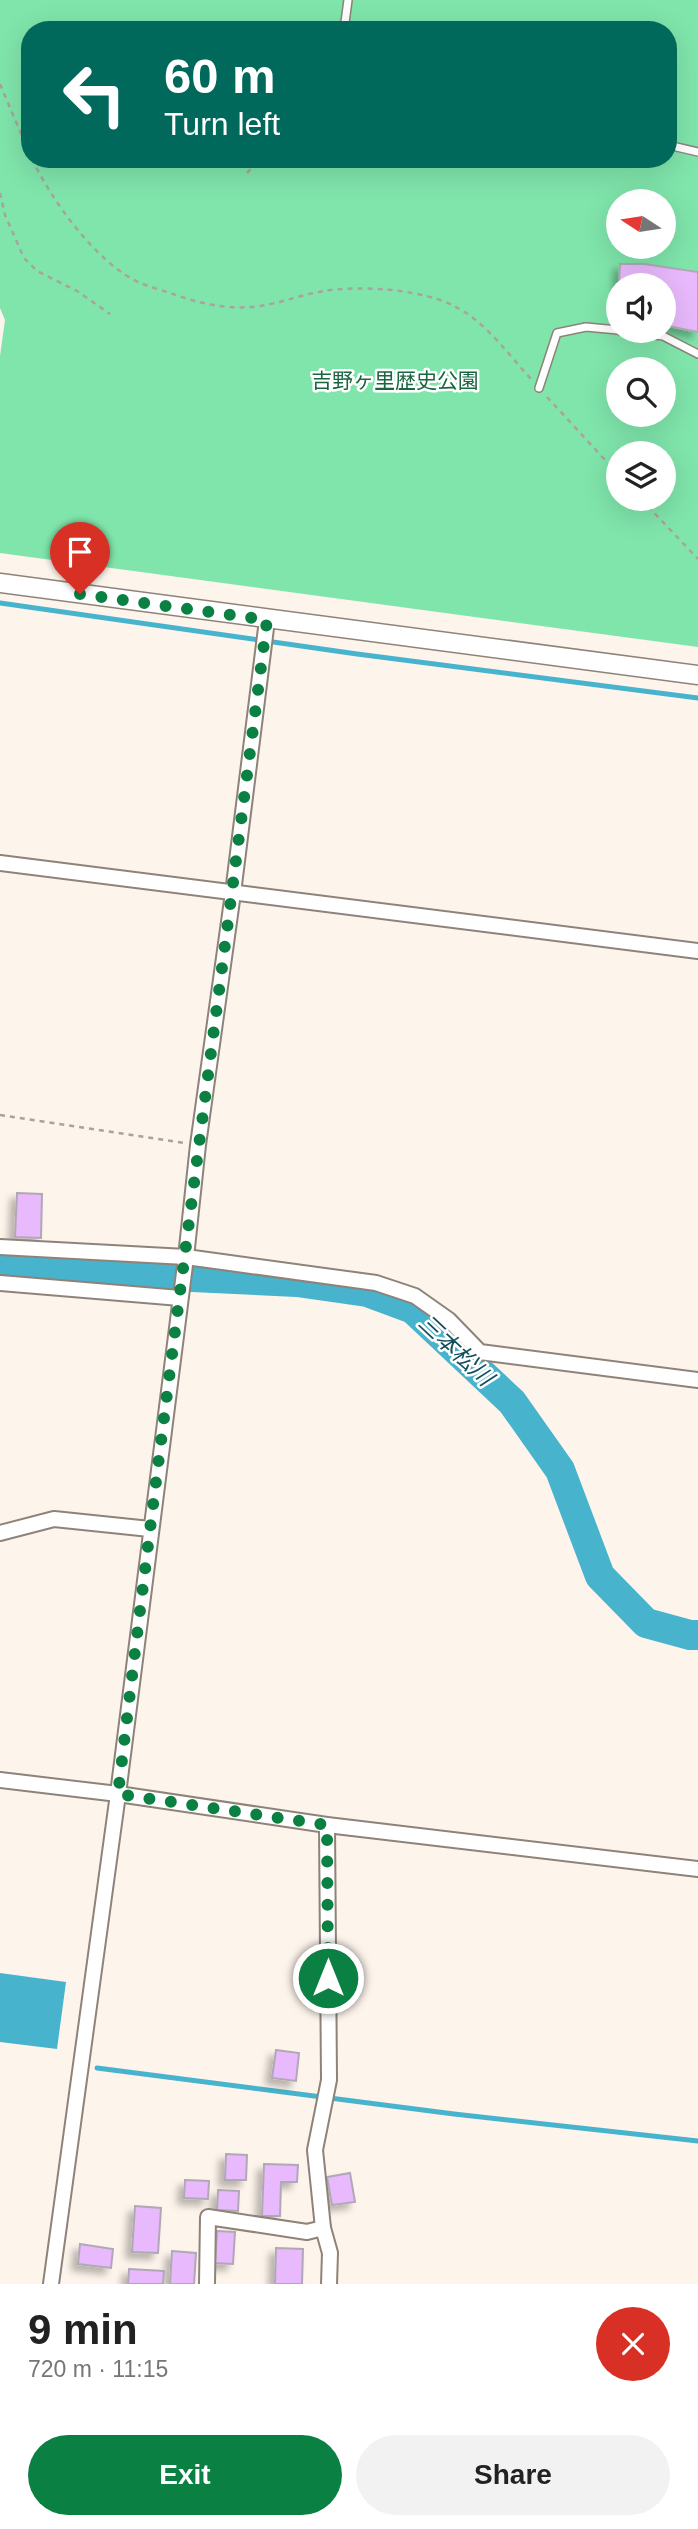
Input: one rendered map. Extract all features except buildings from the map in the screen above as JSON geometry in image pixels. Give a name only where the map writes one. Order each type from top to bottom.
[{"type":"street","points":[[0,583],[698,675]]},
{"type":"street","points":[[51,2284],[118,1794],[198,1145],[267,620]]},
{"type":"street","points":[[0,863],[698,951]]},
{"type":"street","points":[[0,1247],[186,1257],[376,1283],[415,1296],[449,1320],[480,1352],[698,1380]]},
{"type":"street","points":[[0,1283],[180,1298]]},
{"type":"street","points":[[0,1533],[54,1519],[150,1528]]},
{"type":"street","points":[[0,1780],[118,1794],[327,1825],[698,1869]]},
{"type":"street","points":[[327,1825],[328,2080],[315,2150],[323,2228],[330,2253],[329,2284]]},
{"type":"street","points":[[207,2284],[208,2217],[307,2232],[323,2228]]},
{"type":"lane","points":[[345,21],[348,0]]},
{"type":"lane","points":[[677,147],[698,152]]},
{"type":"lane","points":[[539,388],[557,333],[586,327],[606,329]]},
{"type":"lane","points":[[676,343],[698,354]]},
{"type":"path","points":[[0,84],[21,133]]},
{"type":"path","points":[[38,168],[87,242],[136,281],[187,299],[216,306],[250,307],[325,290],[384,288],[454,306],[491,333],[606,461]]},
{"type":"path","points":[[247,173],[252,168]]},
{"type":"path","points":[[0,193],[5,215],[24,258],[37,271],[76,291],[110,314]]},
{"type":"path","points":[[652,511],[698,559]]},
{"type":"path","points":[[0,1115],[198,1145]]},
{"type":"green space","name":"吉野ヶ里歴史公園","points":[[0,0],[698,0],[698,647],[0,553],[0,356],[5,320],[0,308]]},
{"type":"water","points":[[0,1973],[66,1982],[57,2049],[0,2042]]},
{"type":"waterway","points":[[0,603],[357,654],[698,698]]},
{"type":"waterway","name":"三本松川","points":[[0,1268],[297,1282],[367,1292],[413,1309],[512,1402],[560,1470],[600,1576],[646,1623],[698,1635]]},
{"type":"waterway","points":[[97,2068],[454,2114],[698,2141]]},
{"type":"route","points":[[80,594],[267,620],[198,1145],[118,1794],[327,1825],[328,1978]]}]
